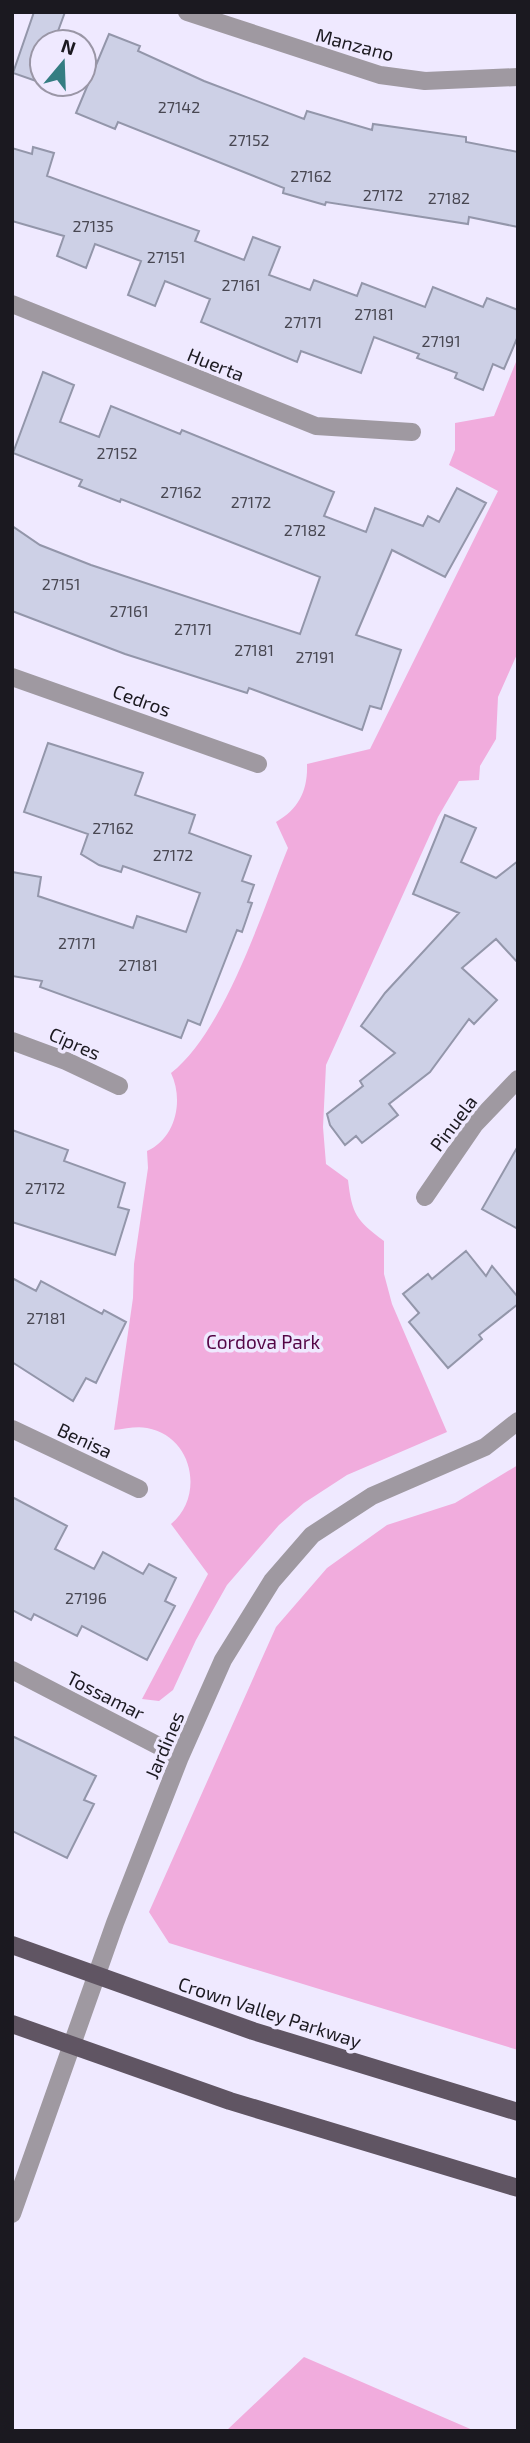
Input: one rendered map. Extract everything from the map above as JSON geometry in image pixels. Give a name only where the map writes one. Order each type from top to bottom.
[{"type":"main road","name":"Crown Valley Parkway","points":[[12,1945],[253,2031],[518,2112]]},
{"type":"main road","points":[[12,2024],[230,2101],[518,2188]]},
{"type":"street","name":"Manzano","points":[[187,12],[380,75],[425,81],[518,77]]},
{"type":"street","name":"Huerta","points":[[12,304],[316,426],[412,432]]},
{"type":"street","name":"Cedros","points":[[12,677],[258,764]]},
{"type":"street","name":"Cipres","points":[[12,1041],[56,1056],[119,1086]]},
{"type":"street","name":"Pinuela","points":[[425,1197],[475,1124],[518,1079]]},
{"type":"street","name":"Jardines","points":[[12,2214],[97,1976],[180,1757],[223,1660],[272,1581],[312,1535],[372,1496],[485,1447],[518,1421]]},
{"type":"street","name":"Benisa","points":[[12,1429],[139,1489]]},
{"type":"street","name":"Tossamar","points":[[12,1670],[180,1757]]},
{"type":"green space","name":"Cordova Park","points":[[518,357],[518,652],[498,697],[496,739],[480,766],[479,780],[459,781],[438,817],[326,1065],[323,1127],[326,1164],[348,1180],[351,1201],[357,1215],[384,1241],[384,1274],[392,1304],[447,1432],[347,1475],[304,1503],[279,1525],[227,1585],[196,1640],[173,1690],[159,1701],[142,1699],[208,1574],[171,1524],[182,1512],[188,1498],[189,1468],[184,1455],[175,1442],[163,1433],[143,1427],[114,1430],[133,1298],[134,1264],[148,1168],[147,1151],[157,1145],[171,1128],[177,1095],[171,1073],[208,1030],[224,1001],[240,969],[288,848],[276,822],[291,811],[300,798],[306,782],[307,764],[370,749],[498,491],[449,465],[455,450],[455,423],[494,416]]},
{"type":"green space","points":[[518,1465],[518,2050],[169,1943],[149,1912],[276,1627],[327,1568],[387,1525],[455,1503]]},
{"type":"green space","points":[[304,2357],[475,2431],[226,2431]]},
{"type":"building","points":[[34,12],[65,12],[59,28],[28,28]]},
{"type":"building","points":[[28,29],[28,78],[13,73]]},
{"type":"building","points":[[109,34],[140,46],[138,51],[204,81],[304,119],[307,111],[372,130],[373,124],[466,137],[466,142],[518,152],[518,227],[469,217],[468,224],[326,202],[325,205],[283,193],[284,188],[118,122],[115,129],[76,113],[82,98],[98,98],[98,60]]},
{"type":"building","points":[[33,147],[54,153],[47,176],[199,231],[195,241],[244,260],[253,237],[280,247],[269,275],[310,290],[314,280],[357,296],[362,283],[425,307],[433,287],[483,307],[487,298],[518,310],[518,336],[504,369],[493,364],[483,390],[455,378],[457,373],[417,358],[419,354],[374,337],[361,373],[301,351],[297,362],[201,322],[210,299],[165,281],[155,306],[128,295],[141,261],[95,244],[86,268],[57,256],[64,236],[12,221],[12,148],[32,154]]},
{"type":"building","points":[[43,372],[74,385],[60,422],[99,437],[111,406],[180,434],[182,430],[334,492],[324,516],[366,532],[375,508],[423,526],[428,516],[439,522],[457,488],[486,503],[445,577],[392,550],[356,635],[401,650],[381,709],[370,706],[362,730],[249,688],[247,693],[125,654],[12,611],[12,526],[40,545],[91,565],[300,634],[320,577],[121,499],[120,502],[79,486],[82,480],[13,453]]},
{"type":"building","points":[[48,743],[143,773],[135,795],[195,815],[189,833],[251,856],[242,881],[254,885],[248,902],[252,903],[242,932],[237,930],[200,1025],[188,1020],[181,1038],[40,987],[42,981],[12,976],[12,872],[41,877],[38,896],[133,928],[137,916],[186,932],[200,893],[123,866],[121,872],[99,865],[81,854],[88,834],[24,812]]},
{"type":"building","points":[[445,815],[476,828],[461,862],[496,878],[518,861],[518,963],[496,939],[462,968],[497,1000],[474,1024],[469,1019],[430,1072],[389,1104],[398,1115],[362,1143],[356,1136],[345,1145],[330,1125],[327,1114],[363,1086],[360,1081],[395,1053],[361,1026],[385,993],[459,913],[413,894]]},
{"type":"building","points":[[12,1130],[68,1150],[64,1161],[125,1183],[118,1207],[129,1210],[115,1255],[12,1222]]},
{"type":"building","points":[[518,1146],[518,1229],[482,1209]]},
{"type":"building","points":[[466,1251],[486,1276],[492,1266],[518,1297],[518,1304],[479,1335],[482,1339],[448,1368],[409,1322],[419,1313],[403,1294],[428,1274],[432,1279]]},
{"type":"building","points":[[12,1278],[36,1291],[41,1281],[102,1314],[104,1310],[126,1322],[96,1383],[86,1378],[73,1401],[12,1362]]},
{"type":"building","points":[[12,1497],[67,1526],[55,1549],[94,1569],[103,1552],[143,1574],[149,1564],[176,1578],[165,1601],[175,1606],[147,1660],[82,1626],[77,1636],[34,1614],[31,1620],[12,1610]]},
{"type":"building","points":[[12,1736],[96,1776],[84,1800],[94,1804],[67,1858],[12,1831]]}]
